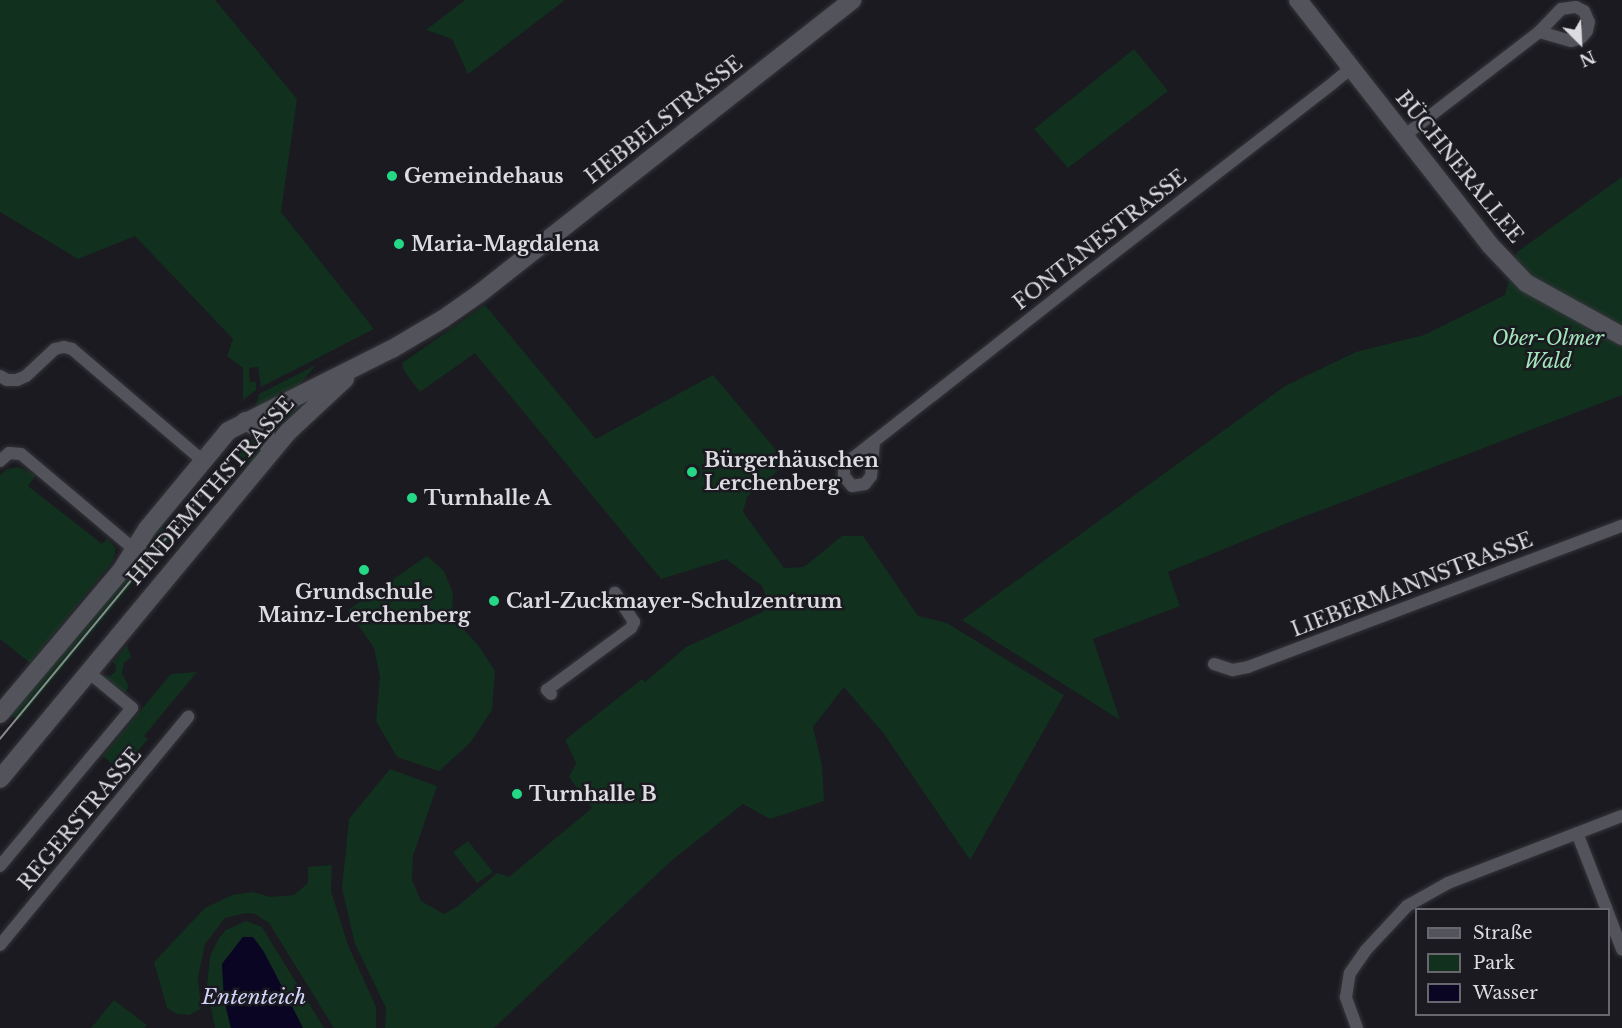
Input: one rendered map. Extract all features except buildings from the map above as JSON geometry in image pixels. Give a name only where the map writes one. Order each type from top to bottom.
[{"type":"street","name":"HEBBELSTRASSE","points":[[381,354],[443,319],[480,293],[853,0]]},
{"type":"street","name":"BÜCHNERALLEE","points":[[1298,0],[1490,245],[1532,288],[1617,333]]},
{"type":"street","points":[[1404,136],[1539,32]]},
{"type":"street","name":"FONTANESTRASSE","points":[[874,442],[1351,68]]},
{"type":"street","points":[[0,376],[7,380],[17,380],[26,376],[56,350],[64,346],[72,349],[203,461]]},
{"type":"street","name":"HINDEMITHSTRASSE","points":[[0,714],[121,571],[147,529],[228,431],[381,354]]},
{"type":"street","name":"HINDEMITHSTRASSE","points":[[0,779],[33,741],[87,671],[271,452],[317,402],[381,354]]},
{"type":"street","points":[[245,421],[264,431],[271,452]]},
{"type":"street","points":[[0,461],[9,453],[21,454],[134,549]]},
{"type":"street","name":"LIEBERMANNSTRASSE","points":[[1215,664],[1233,670],[1248,667],[1622,526]]},
{"type":"street","points":[[551,694],[547,690],[631,628],[634,622],[615,593]]},
{"type":"street","points":[[0,866],[132,708],[87,671]]},
{"type":"street","name":"REGERSTRASSE","points":[[0,945],[188,717]]},
{"type":"street","points":[[1357,1028],[1346,997],[1350,973],[1366,950],[1407,906],[1448,883],[1622,816]]},
{"type":"street","points":[[1577,833],[1607,908]]},
{"type":"street","points":[[1610,916],[1622,949]]},
{"type":"green space","points":[[0,0],[215,0],[297,99],[281,212],[374,329],[261,387],[258,367],[249,368],[250,382],[256,382],[256,390],[243,400],[243,368],[227,356],[233,339],[135,236],[78,259],[0,212]]},
{"type":"green space","points":[[465,0],[565,0],[468,74],[452,39],[426,30]]},
{"type":"green space","points":[[1134,49],[1168,91],[1068,168],[1034,129]]},
{"type":"green space","name":"Ober-Olmer Wald","points":[[1622,177],[1622,395],[1285,524],[1168,572],[1180,606],[1093,639],[1120,720],[962,620],[1285,386],[1356,352],[1424,335],[1505,295],[1517,252]]},
{"type":"green space","points":[[485,305],[596,439],[713,375],[787,463],[747,497],[743,512],[784,568],[804,567],[842,536],[863,536],[918,616],[947,623],[1064,695],[970,860],[884,734],[844,687],[813,727],[822,765],[824,801],[770,819],[743,804],[671,861],[494,1028],[385,1028],[386,1008],[355,944],[342,888],[349,819],[390,769],[437,786],[413,856],[412,880],[421,901],[444,914],[458,906],[497,873],[509,877],[592,808],[569,777],[576,763],[565,740],[642,679],[645,682],[686,647],[763,612],[767,599],[762,586],[726,559],[661,579],[475,353],[420,392],[404,371],[402,363]]},
{"type":"green space","points":[[316,365],[296,389],[255,409],[259,394]]},
{"type":"green space","points":[[315,394],[276,436],[266,423],[274,415]]},
{"type":"green space","points":[[256,435],[263,449],[253,465],[238,455]]},
{"type":"green space","points":[[18,467],[36,475],[28,486],[102,544],[107,538],[116,549],[113,561],[30,663],[0,639],[0,475],[7,469]]},
{"type":"green space","points":[[160,524],[173,535],[18,721],[9,713]]},
{"type":"green space","points":[[427,556],[444,571],[453,593],[452,617],[478,645],[495,671],[492,710],[470,743],[439,771],[397,757],[376,721],[380,677],[374,648],[348,610]]},
{"type":"green space","points":[[127,645],[131,657],[124,663],[122,673],[129,687],[124,694],[100,676],[110,676],[115,672],[116,666],[113,662]]},
{"type":"green space","points":[[197,672],[144,736],[148,739],[121,771],[103,756],[171,674]]},
{"type":"green space","points":[[468,841],[493,872],[477,883],[453,852]]},
{"type":"green space","points":[[332,865],[331,891],[348,945],[376,1007],[376,1028],[334,1028],[269,923],[255,914],[246,913],[225,918],[205,944],[198,977],[201,1009],[189,1015],[177,1014],[167,1008],[154,962],[205,908],[232,895],[252,892],[271,897],[294,895],[308,883],[308,867]]},
{"type":"green space","points":[[246,921],[262,927],[324,1028],[303,1028],[273,969],[243,937],[222,964],[224,999],[231,1028],[215,1028],[207,986],[210,956],[226,930]]},
{"type":"green space","points":[[114,1000],[147,1025],[144,1028],[91,1028]]},
{"type":"water","name":"Ententeich","points":[[243,937],[253,937],[264,952],[303,1028],[231,1028],[224,999],[222,964]]},
{"type":"tram line","points":[[0,739],[202,495]]},
{"type":"place","name":"Gemeindehaus","points":[[392,176]]},
{"type":"place","name":"Maria-Magdalena","points":[[399,244]]},
{"type":"place","name":"Bürgerhäuschen Lerchenberg","points":[[692,472]]},
{"type":"place","name":"Turnhalle A","points":[[412,498]]},
{"type":"place","name":"Grundschule Mainz-Lerchenberg","points":[[364,570]]},
{"type":"place","name":"Carl-Zuckmayer-Schulzentrum","points":[[494,601]]},
{"type":"place","name":"Turnhalle B","points":[[517,794]]}]
